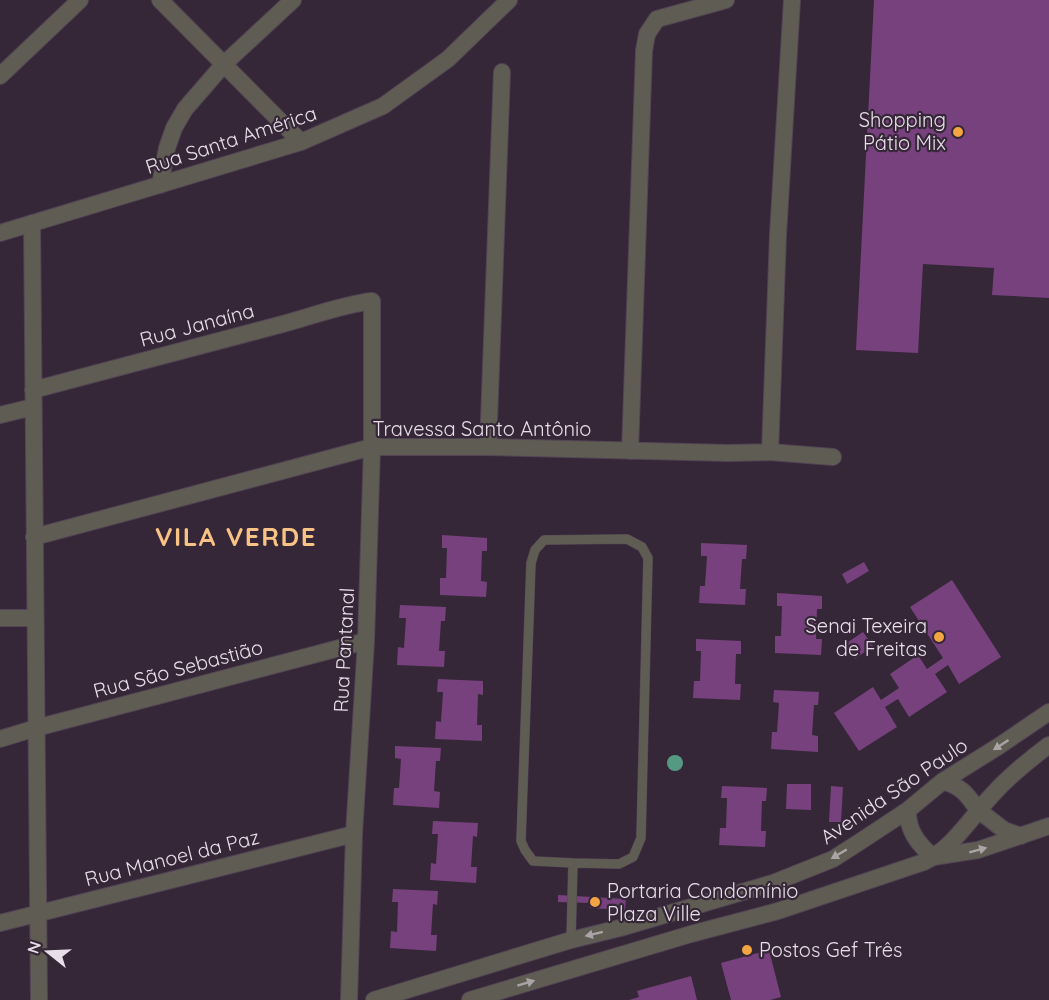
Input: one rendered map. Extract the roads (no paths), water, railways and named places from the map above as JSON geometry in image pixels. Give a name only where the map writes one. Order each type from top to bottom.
[{"type":"street","points":[[0,76],[80,0]]},
{"type":"street","points":[[160,0],[301,142]]},
{"type":"street","points":[[160,185],[167,148],[174,128],[185,110],[224,64],[293,0]]},
{"type":"street","name":"Rua Santa América","points":[[0,232],[301,142],[383,106],[448,59],[509,0]]},
{"type":"street","points":[[630,451],[642,98],[647,34],[657,19],[726,0]]},
{"type":"street","points":[[770,452],[778,235],[792,0]]},
{"type":"street","points":[[488,447],[502,72]]},
{"type":"street","points":[[32,224],[33,537],[39,1000]]},
{"type":"street","name":"Rua Janaína","points":[[0,416],[33,399],[203,344],[300,320],[352,303],[372,301]]},
{"type":"street","name":"Rua Pantanal","points":[[350,1000],[354,834],[366,641],[372,447],[372,301]]},
{"type":"street","name":"Travessa Santo Antônio","points":[[33,537],[372,447],[770,452],[833,457]]},
{"type":"street","points":[[0,618],[35,618]]},
{"type":"street","name":"Rua São Sebastião","points":[[0,739],[366,641]]},
{"type":"street","name":"Avenida São Paulo","points":[[374,1000],[571,940],[774,883],[833,859],[1049,712]]},
{"type":"street","points":[[933,857],[954,838],[1017,769],[1049,745]]},
{"type":"street","points":[[943,782],[957,786],[978,810],[1004,830],[1021,836]]},
{"type":"street","points":[[908,810],[907,819],[915,838],[921,847],[933,857]]},
{"type":"street","points":[[470,1000],[691,934],[778,911],[910,867],[933,857],[978,850],[1049,826]]},
{"type":"street","name":"Rua Manoel da Paz","points":[[0,923],[354,834]]},
{"type":"lane","points":[[627,539],[642,547],[648,558],[641,837],[633,857],[619,864],[573,863],[533,861],[521,841],[531,563],[535,550],[544,540],[627,539]]},
{"type":"lane","points":[[571,940],[573,863]]},
{"type":"place","name":"Shopping Pátio Mix","points":[[958,132]]},
{"type":"place","name":"Senai Texeira de Freitas","points":[[939,637]]},
{"type":"place","name":"Portaria Condomínio Plaza Ville","points":[[595,902]]},
{"type":"place","name":"Postos Gef Três","points":[[747,950]]},
{"type":"district","name":"VILA VERDE","points":[[236,537]]}]
